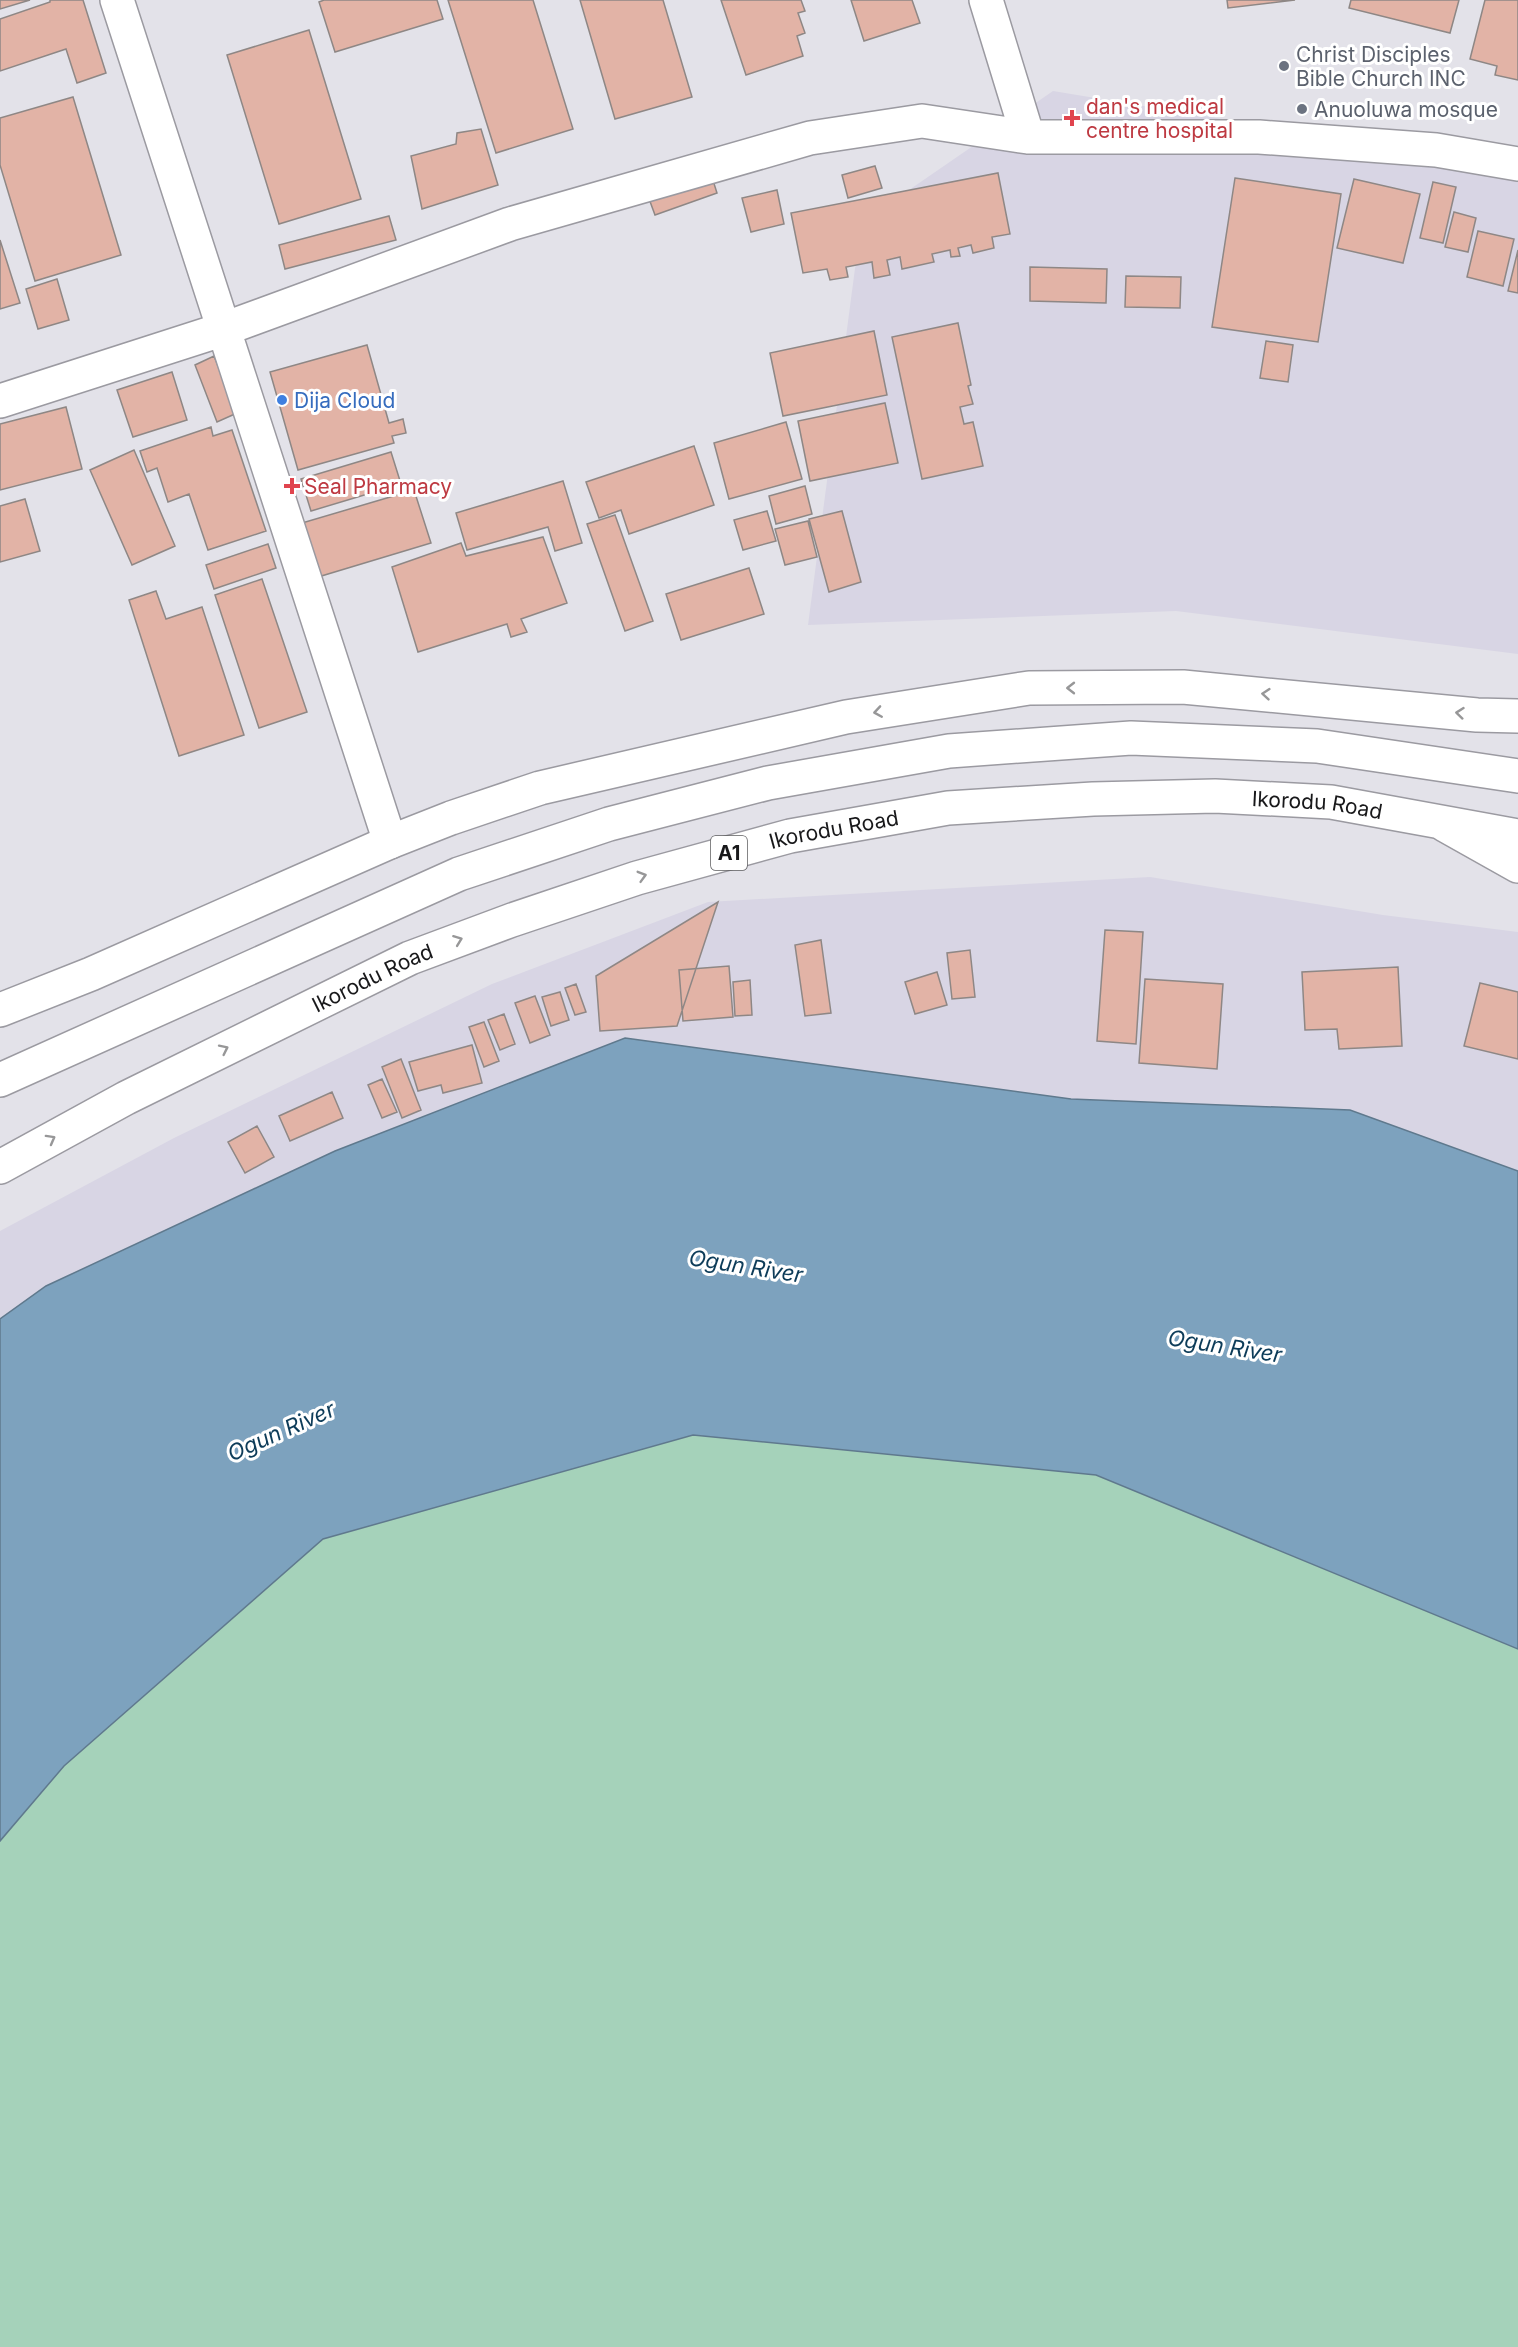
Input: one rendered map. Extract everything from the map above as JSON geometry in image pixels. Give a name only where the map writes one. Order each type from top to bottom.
[{"type":"main road","points":[[117,0],[390,842]]},
{"type":"main road","points":[[986,0],[1028,137]]},
{"type":"main road","points":[[0,401],[224,329],[510,224],[810,138],[922,121],[1028,137],[1259,137],[1436,150],[1518,164]]},
{"type":"main road","points":[[0,1010],[91,974],[390,842],[451,818],[551,786],[846,717],[1029,688],[1182,687],[1477,715],[1518,716]]},
{"type":"main road","points":[[0,1080],[459,874],[609,824],[768,783],[949,751],[1131,738],[1317,746],[1518,776]]},
{"type":"main road","name":"Ikorodu Road","points":[[0,1167],[126,1098],[410,958],[512,920],[637,878],[790,836],[948,808],[1093,799],[1215,796],[1331,802],[1518,836]]},
{"type":"main road","points":[[1439,822],[1518,866]]},
{"type":"shaded area","points":[[1053,91],[1518,168],[1518,654],[1176,611],[808,625],[861,223]]},
{"type":"shaded area","points":[[1150,877],[1383,915],[1518,932],[1518,1171],[1350,1110],[1071,1099],[335,1151],[46,1286],[0,1319],[0,1231],[174,1138],[492,984],[708,902]]},
{"type":"green space","points":[[693,1435],[1096,1475],[1518,1649],[1518,2347],[0,2347],[0,1841],[64,1766],[323,1539]]},
{"type":"water","name":"Ogun River","points":[[625,1038],[1071,1099],[1350,1110],[1518,1171],[1518,1649],[1096,1475],[693,1435],[323,1539],[64,1766],[0,1841],[0,1319],[46,1286],[335,1151]]},
{"type":"building","points":[[0,0],[30,0],[0,9]]},
{"type":"building","points":[[50,0],[83,0],[106,73],[77,83],[66,49],[0,71],[0,19],[50,2]]},
{"type":"building","points":[[324,0],[437,0],[443,19],[335,52],[319,2]]},
{"type":"building","points":[[448,0],[533,0],[573,129],[496,153]]},
{"type":"building","points":[[580,0],[663,0],[692,97],[615,119]]},
{"type":"building","points":[[721,0],[801,0],[805,11],[798,13],[805,33],[797,36],[803,56],[746,75]]},
{"type":"building","points":[[851,0],[912,0],[920,23],[864,41]]},
{"type":"building","points":[[1227,0],[1295,0],[1228,8]]},
{"type":"building","points":[[1351,0],[1459,0],[1450,33],[1349,8]]},
{"type":"building","points":[[1485,0],[1518,0],[1518,80],[1495,75],[1497,66],[1470,59]]},
{"type":"building","points":[[309,30],[361,199],[279,224],[227,55]]},
{"type":"building","points":[[73,97],[121,255],[35,281],[0,165],[0,118]]},
{"type":"building","points":[[481,129],[498,185],[422,209],[411,156],[456,144],[457,133]]},
{"type":"building","points":[[875,166],[882,188],[848,198],[842,175]]},
{"type":"building","points":[[998,173],[1010,234],[992,237],[994,248],[973,253],[971,245],[958,248],[960,256],[951,257],[950,250],[932,254],[934,262],[902,269],[900,257],[887,260],[890,275],[874,278],[872,262],[846,267],[848,277],[830,280],[827,269],[803,273],[791,213]]},
{"type":"building","points":[[711,174],[717,193],[655,215],[648,196]]},
{"type":"building","points":[[1235,178],[1341,194],[1318,342],[1212,327]]},
{"type":"building","points":[[1354,179],[1420,194],[1403,263],[1337,248]]},
{"type":"building","points":[[1433,182],[1456,187],[1443,243],[1420,238]]},
{"type":"building","points":[[777,190],[784,224],[751,232],[742,198]]},
{"type":"building","points":[[1454,212],[1476,218],[1468,252],[1445,247]]},
{"type":"building","points":[[389,216],[396,240],[285,269],[279,245]]},
{"type":"building","points":[[1478,231],[1514,239],[1503,286],[1467,277]]},
{"type":"building","points":[[0,240],[20,303],[0,309]]},
{"type":"building","points":[[1518,250],[1518,293],[1508,291]]},
{"type":"building","points":[[1030,267],[1107,269],[1106,303],[1030,301]]},
{"type":"building","points":[[1126,276],[1181,277],[1180,308],[1125,307]]},
{"type":"building","points":[[57,279],[69,320],[38,329],[26,289]]},
{"type":"building","points":[[958,323],[973,404],[960,407],[964,424],[973,422],[983,466],[922,479],[892,337]]},
{"type":"building","points":[[874,331],[887,395],[783,416],[770,353]]},
{"type":"building","points":[[1266,341],[1293,345],[1288,382],[1260,378]]},
{"type":"building","points":[[367,345],[389,423],[403,419],[406,433],[392,436],[394,443],[298,470],[270,372]]},
{"type":"building","points":[[214,356],[237,413],[217,422],[195,365]]},
{"type":"building","points":[[172,372],[187,420],[133,437],[117,390]]},
{"type":"building","points":[[885,403],[898,463],[810,481],[798,421]]},
{"type":"building","points":[[66,407],[82,469],[0,490],[0,424]]},
{"type":"building","points":[[786,422],[802,479],[729,499],[714,443]]},
{"type":"building","points":[[211,427],[213,436],[232,430],[266,531],[208,550],[189,494],[168,502],[157,468],[147,472],[140,451]]},
{"type":"building","points":[[694,446],[714,505],[629,534],[621,510],[599,518],[586,482]]},
{"type":"building","points":[[134,450],[175,546],[132,565],[90,470]]},
{"type":"building","points":[[391,452],[401,484],[311,511],[301,479]]},
{"type":"building","points":[[563,481],[582,543],[555,551],[548,527],[467,550],[456,513]]},
{"type":"building","points":[[805,486],[812,514],[776,524],[769,496]]},
{"type":"building","points":[[414,490],[431,543],[318,577],[302,523]]},
{"type":"building","points":[[25,499],[40,551],[0,562],[0,506]]},
{"type":"building","points":[[767,511],[776,541],[743,550],[734,520]]},
{"type":"building","points":[[842,511],[861,582],[829,592],[809,519]]},
{"type":"building","points":[[615,515],[653,621],[625,631],[587,524]]},
{"type":"building","points":[[808,521],[817,557],[785,565],[775,529]]},
{"type":"building","points":[[543,537],[567,603],[521,619],[527,632],[511,637],[507,624],[418,652],[392,567],[461,543],[466,556]]},
{"type":"building","points":[[268,544],[276,568],[214,589],[206,565]]},
{"type":"building","points":[[749,568],[764,614],[681,640],[666,594]]},
{"type":"building","points":[[262,579],[307,712],[259,728],[215,595]]},
{"type":"building","points":[[156,591],[166,619],[202,607],[244,735],[179,756],[129,600]]},
{"type":"building","points":[[718,902],[677,1026],[600,1031],[596,976]]},
{"type":"building","points":[[1105,930],[1143,932],[1136,1044],[1097,1041]]},
{"type":"building","points":[[821,940],[831,1013],[805,1016],[795,945]]},
{"type":"building","points":[[970,950],[975,997],[952,999],[947,953]]},
{"type":"building","points":[[729,966],[733,1017],[683,1021],[679,970]]},
{"type":"building","points":[[1398,967],[1402,1046],[1339,1049],[1337,1029],[1305,1030],[1302,972]]},
{"type":"building","points":[[937,972],[947,1005],[915,1014],[905,982]]},
{"type":"building","points":[[1145,979],[1223,984],[1217,1069],[1139,1063]]},
{"type":"building","points":[[750,980],[752,1015],[735,1016],[733,982]]},
{"type":"building","points":[[1480,983],[1518,992],[1518,1059],[1464,1046]]},
{"type":"building","points":[[576,984],[586,1012],[575,1015],[565,988]]},
{"type":"building","points":[[560,992],[569,1020],[551,1026],[542,997]]},
{"type":"building","points":[[535,996],[550,1035],[530,1043],[515,1003]]},
{"type":"building","points":[[504,1014],[515,1044],[500,1050],[488,1020]]},
{"type":"building","points":[[484,1022],[499,1061],[484,1067],[469,1027]]},
{"type":"building","points":[[472,1045],[482,1083],[443,1093],[441,1085],[418,1091],[409,1062]]},
{"type":"building","points":[[401,1059],[421,1110],[402,1118],[382,1067]]},
{"type":"building","points":[[382,1079],[397,1112],[382,1118],[368,1085]]},
{"type":"building","points":[[332,1092],[343,1118],[290,1141],[279,1116]]},
{"type":"building","points":[[257,1126],[274,1157],[245,1173],[228,1142]]},
{"type":"place","name":"Christ Disciples Bible Church INC","points":[[1284,66]]},
{"type":"place","name":"Anuoluwa mosque","points":[[1302,109]]},
{"type":"place","name":"dan's medical centre hospital","points":[[1072,118]]},
{"type":"place","name":"Dija Cloud","points":[[282,400]]},
{"type":"place","name":"Seal Pharmacy","points":[[292,486]]}]
